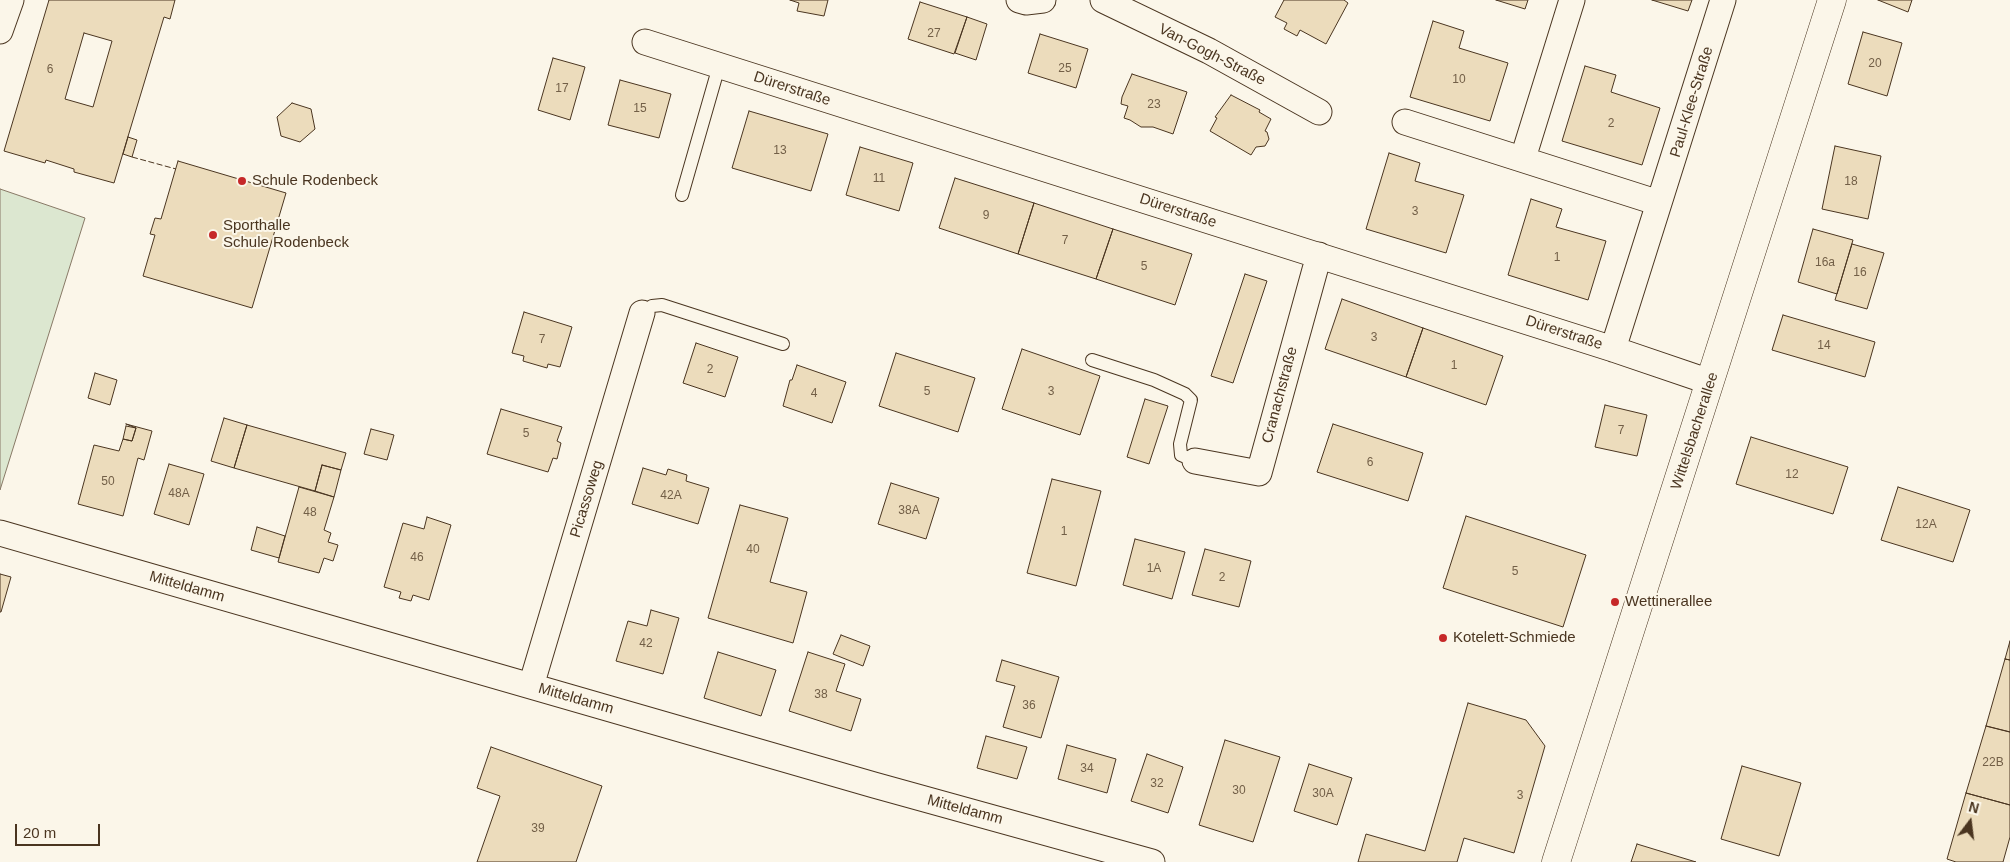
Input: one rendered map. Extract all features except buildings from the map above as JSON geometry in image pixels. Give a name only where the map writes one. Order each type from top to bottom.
[{"type":"street","points":[[0,31],[11,0]]},
{"type":"street","points":[[1019,0],[1026,2],[1043,0]]},
{"type":"street","name":"Van-Gogh-Straße","points":[[1103,0],[1209,51],[1319,112]]},
{"type":"street","points":[[1523,158],[1572,0]]},
{"type":"street","name":"Paul-Klee-Straße","points":[[1613,349],[1723,0]]},
{"type":"street","name":"Wittelsbacherallee","points":[[1556,862],[1832,0]]},
{"type":"street","name":"Dürerstraße","points":[[645,42],[1319,255],[1710,382]]},
{"type":"street","points":[[1405,122],[1523,158],[1658,203]]},
{"type":"street","name":"Cranachstraße","points":[[1196,461],[1259,473],[1319,255]]},
{"type":"street","name":"Picassoweg","points":[[531,686],[642,313]]},
{"type":"street","name":"Mitteldamm","points":[[0,533],[874,785],[1152,862]]},
{"type":"lane","points":[[682,195],[719,66]]},
{"type":"lane","points":[[642,313],[652,306],[662,305],[783,344]]},
{"type":"lane","points":[[1092,360],[1154,380],[1185,394],[1191,400],[1180,444],[1181,454],[1196,461]]},
{"type":"green space","points":[[0,189],[85,218],[0,490]]},
{"type":"fence","points":[[132,157],[176,169]]},
{"type":"place","name":"Schule Rodenbeck","points":[[242,181]]},
{"type":"place","name":"Sporthalle Schule Rodenbeck","points":[[213,235]]},
{"type":"place","name":"Wettinerallee","points":[[1615,602]]},
{"type":"place","name":"Kotelett-Schmiede","points":[[1443,638]]}]
